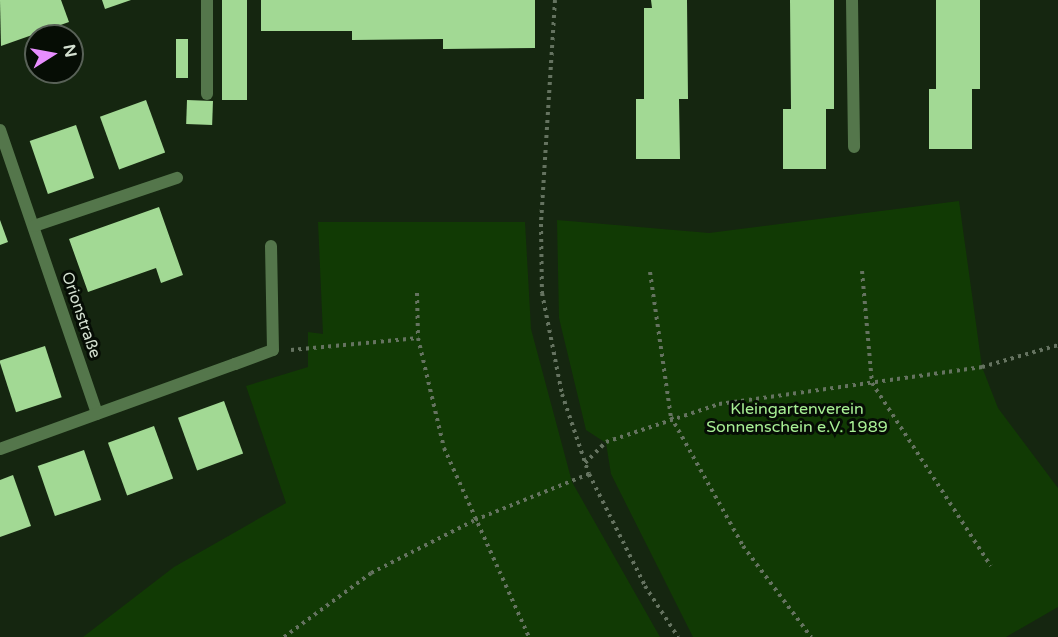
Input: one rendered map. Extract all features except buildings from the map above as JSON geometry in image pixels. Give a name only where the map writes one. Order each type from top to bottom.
[{"type":"street","points":[[207,0],[207,94]]},
{"type":"street","points":[[852,0],[854,147]]},
{"type":"street","name":"Orionstraße","points":[[0,130],[5,159],[33,226],[97,414]]},
{"type":"street","points":[[33,226],[177,178]]},
{"type":"street","points":[[0,449],[273,350],[271,246]]},
{"type":"path","points":[[555,0],[541,224],[542,293],[562,394],[589,474],[645,586],[678,637]]},
{"type":"path","points":[[862,271],[872,383],[992,566]]},
{"type":"path","points":[[650,272],[671,417],[743,546],[811,637]]},
{"type":"path","points":[[417,293],[418,338],[444,448],[529,637]]},
{"type":"path","points":[[306,349],[418,338]]},
{"type":"path","points":[[585,463],[606,442],[671,417],[719,404],[982,367],[1058,345]]},
{"type":"path","points":[[284,637],[371,573],[475,520],[589,474]]},
{"type":"green space","name":"Kleingartenverein Sonnenschein e.V. 1989","points":[[959,201],[982,367],[998,408],[1058,488],[1058,607],[1006,637],[693,637],[611,474],[606,443],[586,430],[559,318],[557,220],[709,233]]},
{"type":"green space","points":[[318,222],[525,222],[531,329],[572,482],[660,637],[83,637],[174,567],[286,503],[246,386],[308,367],[308,332],[323,334]]}]
